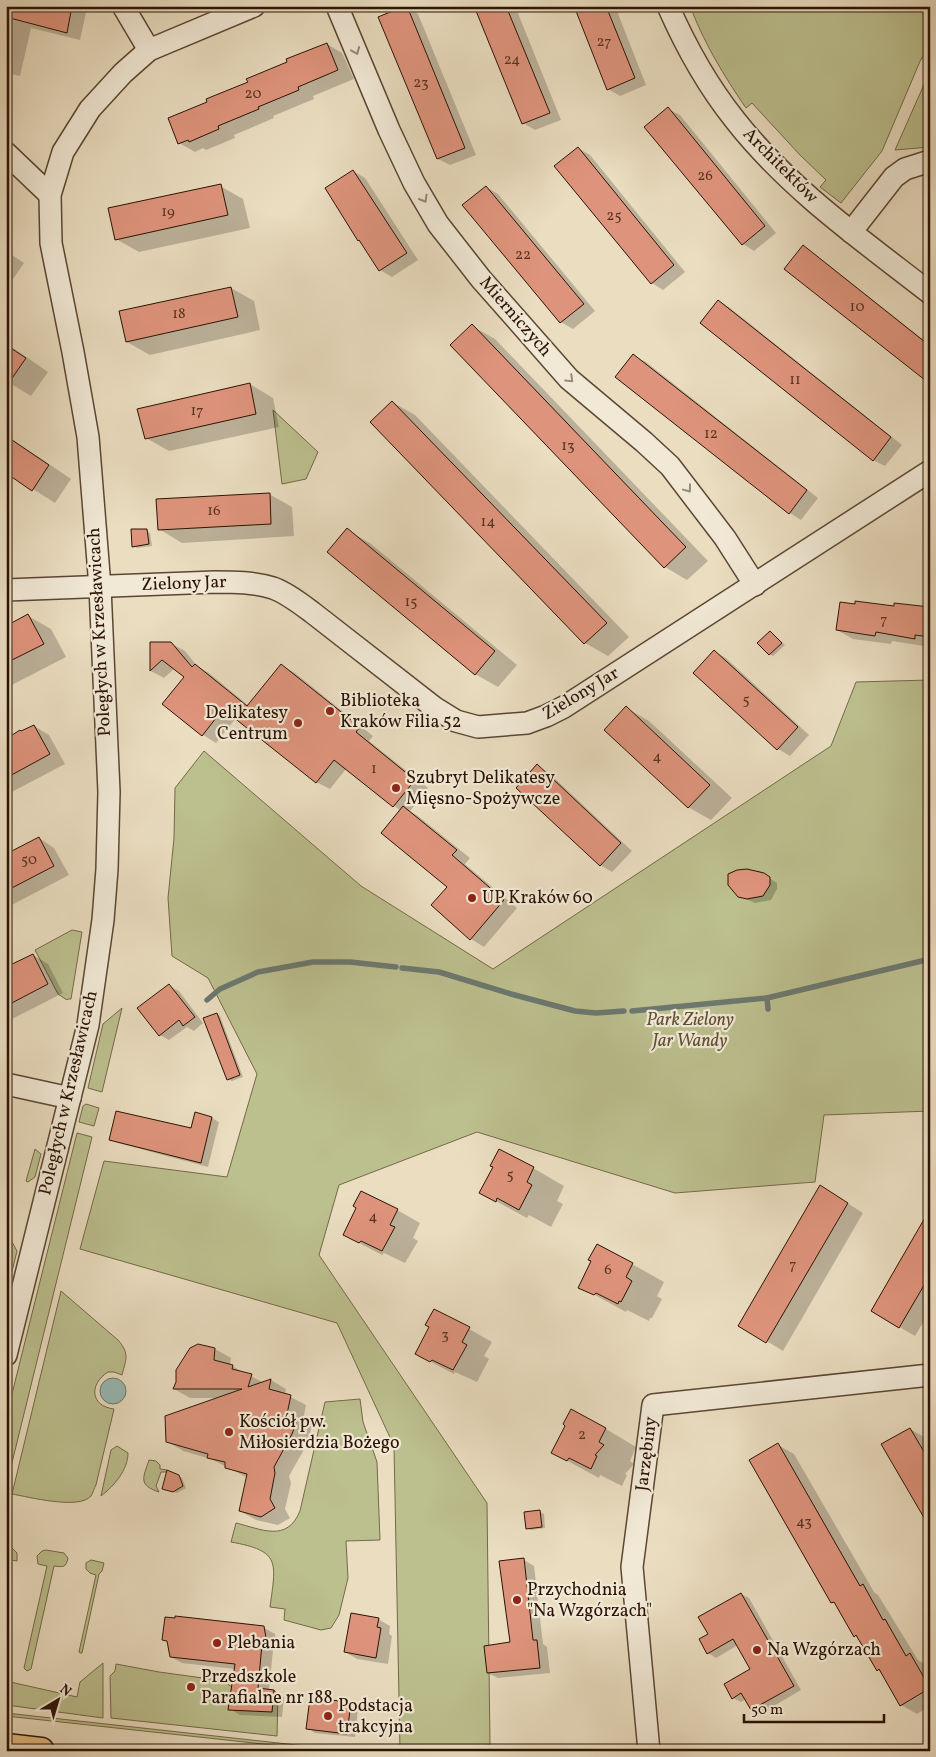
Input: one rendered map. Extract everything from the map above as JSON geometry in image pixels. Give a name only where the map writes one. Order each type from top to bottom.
[{"type":"main road","points":[[6,1747],[41,1751]]},
{"type":"street","points":[[123,6],[149,50]]},
{"type":"street","name":"Poległych w Krzesławicach","points":[[6,1355],[88,1025],[103,920],[107,869],[109,792],[100,587],[88,437],[74,352],[51,243],[50,195],[63,152],[90,109],[123,73],[149,50],[254,6]]},
{"type":"street","name":"Mierniczych","points":[[337,6],[389,130],[414,183],[438,224],[481,279],[570,379],[670,466],[725,538],[755,584]]},
{"type":"street","name":"Architektów","points":[[668,6],[696,63],[735,120],[784,173],[820,207],[930,293]]},
{"type":"street","points":[[6,153],[50,195]]},
{"type":"street","points":[[851,232],[894,177],[905,168],[930,160]]},
{"type":"street","name":"Zielony Jar","points":[[6,590],[215,582],[240,582],[273,588],[313,613],[435,708],[456,722],[478,727],[527,723],[558,710],[930,471]]},
{"type":"street","points":[[6,1084],[70,1098]]},
{"type":"street","name":"Jarzębiny","points":[[649,1751],[632,1567],[653,1405],[930,1375]]},
{"type":"green space","points":[[690,6],[930,6],[930,48],[921,59],[882,151],[841,203],[820,187],[826,180],[752,103],[746,108],[715,59]]},
{"type":"green space","points":[[930,71],[930,147],[895,150]]},
{"type":"green space","points":[[273,410],[318,452],[306,479],[282,484]]},
{"type":"green space","name":"Park Zielony Jar Wandy","points":[[930,680],[930,1111],[824,1115],[815,1182],[675,1193],[477,1132],[339,1185],[319,1255],[487,1503],[490,1745],[400,1750],[394,1446],[337,1323],[80,1249],[104,1161],[227,1177],[257,1074],[208,978],[172,956],[168,898],[174,838],[175,788],[204,751],[361,886],[493,969],[831,746],[856,682]]},
{"type":"green space","points":[[72,930],[82,932],[71,999],[67,1000],[58,994],[35,950]]},
{"type":"green space","points":[[122,1008],[102,1092],[88,1088],[103,1024]]},
{"type":"green space","points":[[86,1104],[99,1108],[94,1126],[79,1122],[83,1106]]},
{"type":"green space","points":[[77,1133],[92,1137],[6,1487],[6,1418]]},
{"type":"green space","points":[[35,1149],[41,1154],[35,1177],[28,1182],[26,1181]]},
{"type":"green space","points":[[12,1242],[17,1251],[6,1296],[6,1263]]},
{"type":"green space","points":[[61,1291],[118,1340],[126,1353],[122,1375],[108,1372],[102,1377],[95,1388],[95,1394],[100,1404],[114,1409],[96,1485],[91,1496],[76,1502],[41,1500],[12,1494]]},
{"type":"green space","points":[[360,1399],[363,1422],[377,1462],[380,1540],[346,1541],[348,1578],[339,1615],[331,1628],[321,1630],[284,1620],[285,1609],[270,1607],[273,1579],[272,1561],[259,1550],[231,1542],[236,1523],[272,1531],[288,1527],[295,1521],[300,1511],[325,1402]]},
{"type":"green space","points":[[117,1446],[128,1453],[126,1465],[111,1487],[101,1496],[111,1450]]},
{"type":"green space","points":[[149,1460],[156,1461],[160,1465],[160,1469],[167,1470],[167,1472],[161,1472],[156,1486],[159,1492],[145,1484],[144,1476]]},
{"type":"green space","points":[[6,1545],[17,1553],[17,1561],[6,1559]]},
{"type":"green space","points":[[46,1550],[64,1553],[68,1558],[64,1566],[54,1566],[31,1669],[27,1671],[24,1668],[47,1566],[38,1564],[37,1556]]},
{"type":"green space","points":[[91,1560],[104,1563],[99,1574],[82,1653],[80,1653],[96,1575],[86,1569],[86,1563]]},
{"type":"green space","points":[[103,1663],[103,1718],[6,1705],[6,1681],[77,1697],[80,1682]]},
{"type":"green space","points":[[116,1664],[225,1681],[271,1712],[274,1690],[278,1695],[277,1736],[111,1718],[110,1676],[115,1671]]},
{"type":"green space","points":[[6,1713],[351,1751],[327,1751],[15,1717],[6,1716]]},
{"type":"water","points":[[113,1378],[122,1382],[126,1391],[122,1400],[113,1404],[104,1400],[100,1391],[104,1382]]},
{"type":"building","points":[[6,6],[72,6],[67,33],[6,17]]},
{"type":"building","points":[[407,6],[465,148],[437,159],[378,17]]},
{"type":"building","points":[[474,6],[506,6],[550,113],[522,124]]},
{"type":"building","points":[[574,6],[606,6],[635,78],[607,90]]},
{"type":"building","points":[[327,43],[338,70],[298,87],[299,90],[258,107],[259,109],[218,126],[219,129],[189,142],[188,140],[178,144],[168,118],[207,102],[206,99],[248,82],[246,79],[287,62],[286,59]]},
{"type":"building","points":[[668,107],[765,226],[742,245],[644,127]]},
{"type":"building","points":[[578,147],[674,265],[651,284],[554,166]]},
{"type":"building","points":[[353,170],[407,253],[379,271],[325,188]]},
{"type":"building","points":[[221,184],[228,215],[115,240],[108,208]]},
{"type":"building","points":[[486,186],[584,304],[560,323],[462,205]]},
{"type":"building","points":[[803,245],[930,346],[930,384],[784,269]]},
{"type":"building","points":[[231,287],[238,317],[126,342],[119,311]]},
{"type":"building","points":[[718,300],[891,437],[873,461],[700,323]]},
{"type":"building","points":[[472,324],[686,547],[664,568],[450,345]]},
{"type":"building","points":[[6,345],[26,358],[6,387]]},
{"type":"building","points":[[633,354],[807,490],[789,514],[615,377]]},
{"type":"building","points":[[250,383],[256,414],[145,439],[137,409]]},
{"type":"building","points":[[392,401],[607,623],[584,644],[370,422]]},
{"type":"building","points":[[6,436],[49,465],[32,491],[6,473]]},
{"type":"building","points":[[270,493],[271,524],[158,530],[156,499]]},
{"type":"building","points":[[347,528],[495,651],[475,675],[327,552]]},
{"type":"building","points":[[131,529],[147,529],[149,544],[132,547]]},
{"type":"building","points":[[855,601],[894,606],[894,603],[930,607],[930,637],[915,635],[915,639],[876,632],[875,636],[836,630],[840,602],[855,604]]},
{"type":"building","points":[[28,614],[44,644],[6,663],[6,626]]},
{"type":"building","points":[[770,631],[782,643],[769,655],[757,643]]},
{"type":"building","points":[[150,642],[171,642],[192,667],[195,664],[247,706],[281,664],[360,727],[356,732],[415,780],[393,807],[334,760],[316,783],[223,709],[202,736],[162,704],[184,677],[162,660],[150,671]]},
{"type":"building","points":[[714,650],[798,727],[777,750],[693,673]]},
{"type":"building","points":[[626,706],[710,785],[688,808],[604,730]]},
{"type":"building","points":[[34,725],[50,754],[6,778],[6,739],[20,730]]},
{"type":"building","points":[[537,764],[621,843],[600,866],[516,788]]},
{"type":"building","points":[[403,806],[457,850],[452,855],[504,900],[470,940],[431,905],[447,887],[381,833]]},
{"type":"building","points":[[39,837],[54,866],[6,891],[6,854]]},
{"type":"building","points":[[747,869],[764,873],[770,877],[770,885],[763,896],[747,899],[738,897],[728,885],[728,874],[737,870]]},
{"type":"building","points":[[33,954],[48,984],[6,1006],[6,967]]},
{"type":"building","points":[[169,984],[195,1017],[183,1026],[179,1020],[159,1036],[137,1008]]},
{"type":"building","points":[[217,1013],[240,1075],[227,1080],[203,1018]]},
{"type":"building","points":[[116,1111],[191,1128],[195,1112],[212,1117],[201,1163],[109,1140]]},
{"type":"building","points":[[499,1149],[534,1167],[527,1182],[532,1185],[519,1210],[497,1198],[496,1202],[479,1193],[493,1167],[490,1166]]},
{"type":"building","points":[[820,1185],[848,1203],[766,1343],[738,1326]]},
{"type":"building","points":[[361,1191],[398,1209],[390,1225],[395,1227],[382,1251],[343,1235],[356,1208],[353,1206]]},
{"type":"building","points":[[930,1209],[930,1275],[899,1328],[871,1311]]},
{"type":"building","points":[[597,1244],[633,1263],[626,1277],[632,1281],[621,1302],[619,1301],[618,1304],[596,1293],[594,1295],[578,1288],[591,1261],[588,1260]]},
{"type":"building","points":[[434,1309],[470,1327],[462,1342],[467,1345],[453,1370],[432,1360],[430,1362],[415,1354],[429,1327],[425,1325]]},
{"type":"building","name":"Kościół pw. Miłosierdzia Bożego","points":[[198,1344],[215,1348],[214,1360],[233,1365],[232,1369],[252,1374],[248,1387],[271,1379],[269,1389],[291,1395],[287,1414],[296,1416],[296,1423],[274,1467],[275,1473],[270,1499],[275,1508],[261,1517],[239,1511],[247,1474],[225,1468],[225,1462],[207,1458],[208,1454],[166,1442],[165,1416],[242,1389],[173,1389],[176,1382],[176,1370],[190,1348]]},
{"type":"building","points":[[571,1409],[606,1428],[599,1442],[604,1445],[595,1455],[597,1456],[591,1469],[569,1458],[567,1461],[551,1453],[565,1426],[563,1424]]},
{"type":"building","points":[[910,1428],[930,1462],[930,1528],[881,1444]]},
{"type":"building","points":[[778,1443],[860,1586],[863,1584],[906,1656],[910,1653],[930,1688],[900,1706],[879,1669],[877,1671],[856,1635],[854,1637],[834,1602],[831,1603],[749,1460]]},
{"type":"building","points":[[167,1470],[179,1475],[183,1486],[173,1492],[162,1489]]},
{"type":"building","points":[[540,1510],[542,1527],[526,1529],[524,1512]]},
{"type":"building","points":[[524,1558],[533,1640],[537,1640],[540,1668],[487,1673],[484,1646],[510,1642],[499,1561]]},
{"type":"building","name":"Na Wzgórzach","points":[[741,1593],[794,1686],[751,1710],[741,1693],[732,1699],[724,1684],[750,1669],[733,1639],[707,1654],[699,1639],[708,1634],[698,1617]]},
{"type":"building","points":[[351,1613],[379,1618],[377,1627],[381,1628],[376,1658],[344,1652]]},
{"type":"building","name":"Plebania","points":[[175,1616],[264,1626],[267,1644],[262,1644],[258,1688],[274,1690],[272,1712],[228,1710],[235,1664],[170,1657],[167,1641],[162,1640],[165,1617],[175,1618]]},
{"type":"building","name":"Podstacja trakcyjna","points":[[310,1698],[351,1702],[347,1734],[306,1729]]},
{"type":"waterway","points":[[632,1011],[767,998],[930,959]]},
{"type":"waterway","points":[[207,1000],[220,989],[258,972],[313,962],[350,962],[396,967]]},
{"type":"waterway","points":[[402,968],[439,972],[575,1011],[596,1013],[624,1011]]},
{"type":"waterway","points":[[767,998],[768,1009]]},
{"type":"waterway","points":[[674,1007],[675,1016]]},
{"type":"place","name":"Biblioteka Kraków Filia 52","points":[[330,711]]},
{"type":"place","name":"Delikatesy Centrum","points":[[298,723]]},
{"type":"place","name":"Szubryt Delikatesy Mięsno-Spożywcze","points":[[396,788]]},
{"type":"place","name":"UP Kraków 60","points":[[472,898]]},
{"type":"place","name":"Kościół pw. Miłosierdzia Bożego","points":[[229,1432]]},
{"type":"place","name":"Przychodnia \"Na Wzgórzach\"","points":[[517,1600]]},
{"type":"place","name":"Plebania","points":[[217,1643]]},
{"type":"place","name":"Na Wzgórzach","points":[[757,1650]]},
{"type":"place","name":"Przedszkole Parafialne nr 188","points":[[191,1687]]},
{"type":"place","name":"Podstacja trakcyjna","points":[[328,1716]]}]
